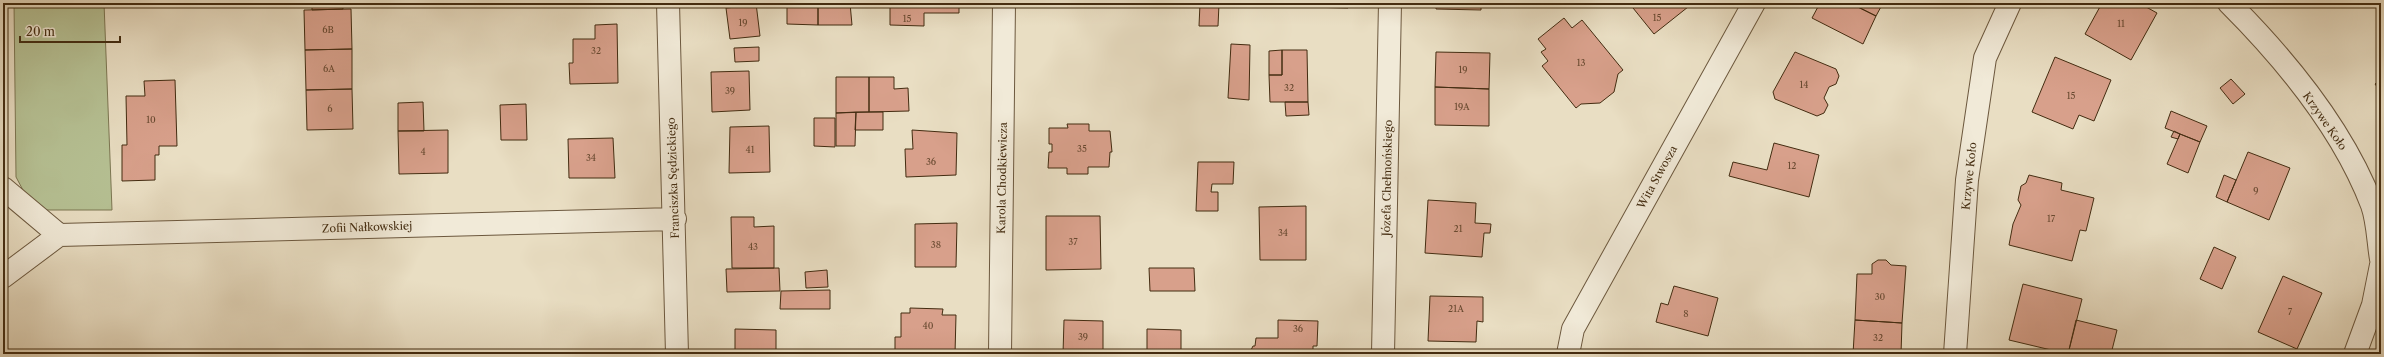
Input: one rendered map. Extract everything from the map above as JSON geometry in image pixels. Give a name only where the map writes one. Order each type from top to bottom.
[{"type":"street","name":"Franciszka Sędzickiego","points":[[668,3],[675,219],[677,354]]},
{"type":"street","name":"Karola Chodkiewicza","points":[[1000,354],[1004,3]]},
{"type":"street","name":"Józefa Chełmońskiego","points":[[1383,354],[1390,3]]},
{"type":"street","name":"Wita Stwosza","points":[[1568,354],[1573,329],[1754,3]]},
{"type":"street","name":"Krzywe Koło","points":[[1955,354],[1967,180],[1985,58],[2010,3]]},
{"type":"street","name":"Krzywe Koło","points":[[2229,3],[2288,69],[2343,143],[2372,207],[2381,259]]},
{"type":"street","points":[[3,188],[59,235],[3,277]]},
{"type":"street","name":"Zofii Nałkowskiej","points":[[59,235],[675,219]]},
{"type":"street","points":[[2355,354],[2373,305],[2381,266]]},
{"type":"green space","points":[[14,3],[104,3],[112,210],[45,210],[24,192],[16,177]]},
{"type":"building","points":[[312,3],[343,3],[343,9],[312,10]]},
{"type":"building","points":[[737,3],[756,3],[760,36],[730,39],[726,8],[737,7]]},
{"type":"building","points":[[787,3],[818,3],[818,25],[787,24]]},
{"type":"building","points":[[818,3],[850,3],[852,25],[818,25]]},
{"type":"building","points":[[890,3],[959,3],[959,13],[924,13],[924,26],[890,25]]},
{"type":"building","points":[[1117,3],[1133,3],[1133,7],[1117,7]]},
{"type":"building","points":[[1133,3],[1141,3],[1141,7],[1133,7]]},
{"type":"building","points":[[1141,3],[1162,3],[1162,6],[1141,7]]},
{"type":"building","points":[[1306,3],[1348,3],[1348,8],[1306,7]]},
{"type":"building","points":[[1436,3],[1481,3],[1481,10],[1436,9]]},
{"type":"building","points":[[1629,3],[1693,3],[1654,34]]},
{"type":"building","points":[[1820,3],[1850,3],[1876,16],[1863,44],[1812,18]]},
{"type":"building","points":[[1850,3],[1883,3],[1876,16]]},
{"type":"building","points":[[2102,3],[2139,3],[2157,13],[2131,60],[2085,34]]},
{"type":"building","points":[[1200,4],[1219,4],[1218,26],[1199,26]]},
{"type":"building","points":[[351,9],[352,49],[305,50],[304,10]]},
{"type":"building","points":[[1564,18],[1572,28],[1582,20],[1623,70],[1618,74],[1614,92],[1600,103],[1581,104],[1576,108],[1542,66],[1548,61],[1541,52],[1546,49],[1538,39]]},
{"type":"building","points":[[617,24],[618,83],[570,84],[569,63],[573,63],[573,39],[595,39],[595,25]]},
{"type":"building","points":[[1231,44],[1250,45],[1249,100],[1228,98]]},
{"type":"building","points":[[759,47],[759,61],[735,62],[734,48]]},
{"type":"building","points":[[352,49],[352,89],[306,90],[305,50]]},
{"type":"building","points":[[1282,50],[1307,50],[1308,102],[1270,102],[1269,75],[1282,75]]},
{"type":"building","points":[[1282,50],[1282,75],[1269,75],[1269,51]]},
{"type":"building","points":[[1436,52],[1490,53],[1489,89],[1435,87]]},
{"type":"building","points":[[1795,52],[1836,69],[1839,76],[1836,84],[1829,87],[1824,98],[1828,105],[1824,113],[1817,116],[1775,99],[1773,92]]},
{"type":"building","points":[[2055,57],[2111,80],[2094,121],[2079,115],[2073,129],[2032,112]]},
{"type":"building","points":[[749,71],[750,110],[712,112],[711,72]]},
{"type":"building","points":[[836,77],[869,77],[869,112],[836,113]]},
{"type":"building","points":[[869,77],[894,77],[894,89],[908,88],[909,111],[869,112]]},
{"type":"building","points":[[2231,79],[2245,94],[2233,104],[2220,88]]},
{"type":"building","points":[[2381,79],[2381,92],[2375,84]]},
{"type":"building","points":[[175,80],[177,146],[159,146],[159,155],[155,155],[155,180],[122,181],[122,145],[127,145],[126,96],[145,96],[144,81]]},
{"type":"building","points":[[1435,87],[1489,89],[1489,126],[1435,125]]},
{"type":"building","points":[[352,89],[353,129],[307,130],[306,90]]},
{"type":"building","points":[[423,102],[424,131],[398,131],[398,103]]},
{"type":"building","points":[[1285,102],[1308,102],[1309,115],[1286,116]]},
{"type":"building","points":[[526,104],[527,140],[501,140],[500,105]]},
{"type":"building","points":[[2171,111],[2207,126],[2200,142],[2165,128]]},
{"type":"building","points":[[856,112],[855,146],[836,146],[836,113]]},
{"type":"building","points":[[856,112],[883,112],[883,130],[855,130]]},
{"type":"building","points":[[814,118],[835,118],[835,147],[814,146]]},
{"type":"building","points":[[1067,124],[1089,124],[1089,131],[1110,131],[1112,152],[1110,152],[1109,167],[1088,167],[1088,174],[1067,174],[1067,168],[1048,168],[1049,152],[1052,152],[1052,144],[1049,144],[1049,128],[1068,128]]},
{"type":"building","points":[[769,126],[770,172],[729,173],[730,127]]},
{"type":"building","points":[[448,130],[448,173],[399,174],[398,131]]},
{"type":"building","points":[[912,130],[957,133],[956,175],[906,177],[905,149],[913,149]]},
{"type":"building","points":[[2174,131],[2180,134],[2178,139],[2171,137]]},
{"type":"building","points":[[2180,134],[2200,142],[2188,173],[2167,164]]},
{"type":"building","points":[[613,138],[615,178],[569,178],[568,139]]},
{"type":"building","points":[[1774,143],[1819,155],[1809,197],[1729,176],[1733,162],[1767,170]]},
{"type":"building","points":[[2248,152],[2290,168],[2269,220],[2227,202]]},
{"type":"building","points":[[1198,162],[1234,162],[1233,184],[1212,184],[1211,192],[1218,192],[1218,211],[1196,211]]},
{"type":"building","points":[[2029,175],[2062,183],[2061,190],[2094,198],[2086,231],[2080,230],[2072,261],[2009,245],[2013,224],[2021,205],[2018,200],[2021,186],[2026,183]]},
{"type":"building","points":[[2224,175],[2236,180],[2227,202],[2216,197]]},
{"type":"building","points":[[1428,200],[1476,203],[1475,223],[1491,224],[1490,233],[1484,233],[1482,257],[1425,253]]},
{"type":"building","points":[[1306,206],[1306,260],[1260,260],[1259,207]]},
{"type":"building","points":[[1046,216],[1100,216],[1101,269],[1046,270]]},
{"type":"building","points":[[731,217],[754,217],[754,227],[774,226],[774,268],[732,268]]},
{"type":"building","points":[[957,223],[956,267],[915,267],[915,224]]},
{"type":"building","points":[[2214,247],[2236,257],[2222,289],[2200,279]]},
{"type":"building","points":[[1878,260],[1886,260],[1891,265],[1906,266],[1902,323],[1855,320],[1857,274],[1872,274],[1872,264]]},
{"type":"building","points":[[779,268],[780,291],[727,292],[726,269]]},
{"type":"building","points":[[1149,268],[1194,268],[1195,291],[1150,291]]},
{"type":"building","points":[[827,270],[828,287],[806,288],[805,272]]},
{"type":"building","points":[[2283,276],[2322,293],[2297,349],[2258,332]]},
{"type":"building","points":[[2023,284],[2082,299],[2068,354],[2009,340]]},
{"type":"building","points":[[1674,286],[1718,298],[1708,336],[1656,322],[1661,303],[1668,305]]},
{"type":"building","points":[[830,290],[830,309],[780,309],[781,291]]},
{"type":"building","points":[[1430,296],[1483,297],[1483,322],[1477,321],[1476,342],[1428,341]]},
{"type":"building","points":[[910,308],[943,309],[942,315],[956,315],[955,354],[895,354],[895,337],[901,337],[901,313],[910,313]]},
{"type":"building","points":[[1064,320],[1103,321],[1103,354],[1063,354]]},
{"type":"building","points":[[1278,320],[1318,321],[1317,346],[1313,346],[1313,354],[1249,354],[1253,346],[1255,346],[1256,338],[1278,338]]},
{"type":"building","points":[[1855,320],[1902,323],[1901,354],[1853,354]]},
{"type":"building","points":[[2076,320],[2117,330],[2111,354],[2068,354]]},
{"type":"building","points":[[735,329],[776,330],[776,354],[735,354]]},
{"type":"building","points":[[1147,329],[1181,330],[1181,354],[1147,354]]}]
